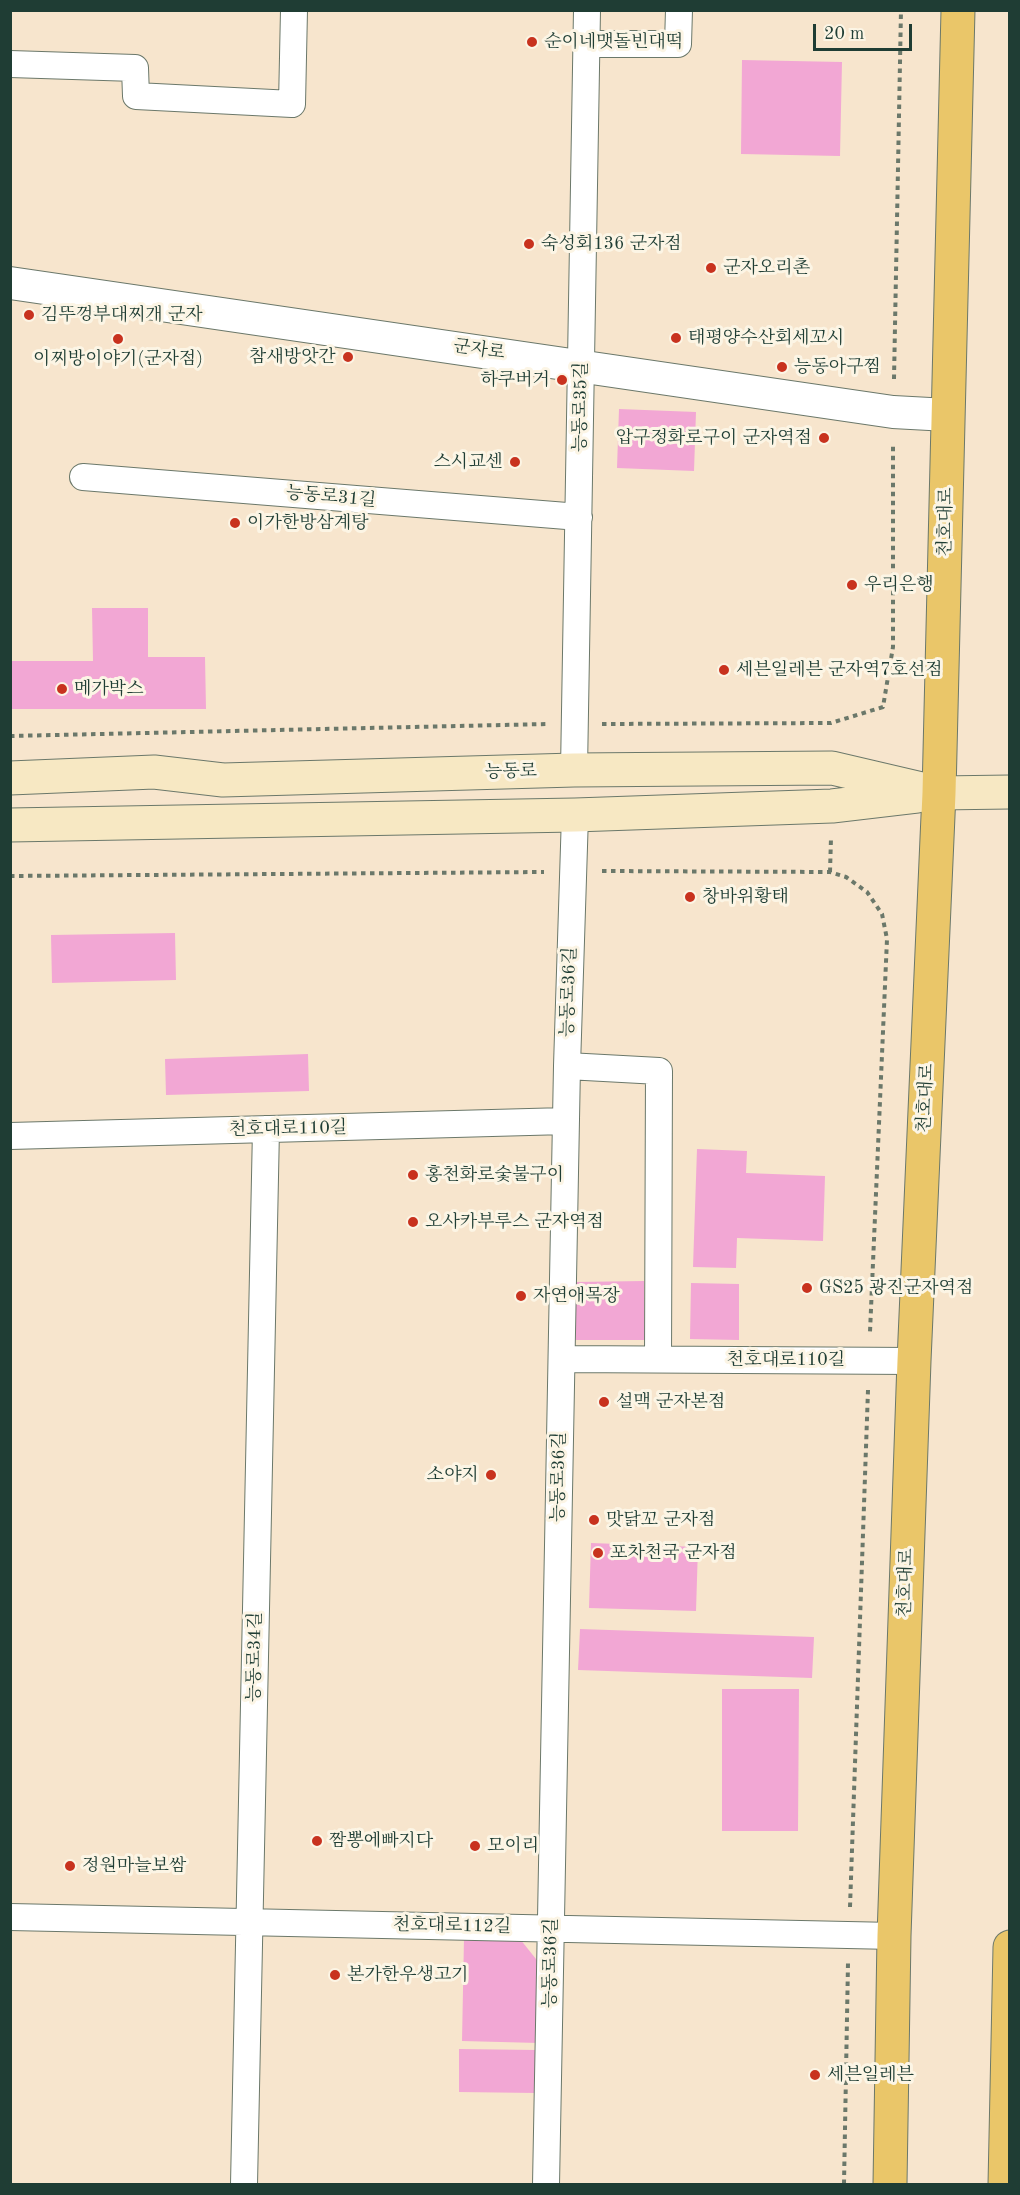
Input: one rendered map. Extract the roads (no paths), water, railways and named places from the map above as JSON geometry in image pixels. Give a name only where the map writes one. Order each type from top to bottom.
[{"type":"main road","name":"천호대로","points":[[890,2184],[894,1936],[914,1361],[939,793],[958,10]]},
{"type":"main road","name":"능동로","points":[[10,778],[154,772],[223,780],[574,770],[832,768],[939,793],[1010,792]]},
{"type":"main road","name":"능동로36길","points":[[574,770],[575,815]]},
{"type":"main road","points":[[10,825],[575,815],[831,806],[939,793]]},
{"type":"main road","points":[[1005,2184],[1010,1947]]},
{"type":"street","points":[[10,64],[135,68],[136,96],[292,104],[294,10]]},
{"type":"street","name":"능동로35길","points":[[574,770],[587,10]]},
{"type":"street","points":[[587,44],[678,44],[679,10]]},
{"type":"street","name":"군자로","points":[[10,283],[893,412],[948,415]]},
{"type":"street","name":"능동로31길","points":[[83,477],[579,517]]},
{"type":"street","name":"능동로36길","points":[[546,2184],[567,1066],[575,815]]},
{"type":"street","points":[[567,1066],[659,1071],[658,1359]]},
{"type":"street","name":"천호대로110길","points":[[10,1136],[566,1121]]},
{"type":"street","name":"능동로34길","points":[[244,2184],[266,1129]]},
{"type":"street","name":"천호대로110길","points":[[562,1359],[914,1361]]},
{"type":"street","name":"천호대로112길","points":[[10,1917],[894,1936]]},
{"type":"place","name":"순이네맷돌빈대떡","points":[[532,42]]},
{"type":"place","name":"숙성회136 군자점","points":[[529,244]]},
{"type":"place","name":"군자오리촌","points":[[711,268]]},
{"type":"place","name":"김뚜껑부대찌개 군자","points":[[29,315]]},
{"type":"place","name":"태평양수산회세꼬시","points":[[676,338]]},
{"type":"place","name":"이찌방이야기(군자점)","points":[[118,339]]},
{"type":"place","name":"참새방앗간","points":[[348,357]]},
{"type":"place","name":"능동아구찜","points":[[782,367]]},
{"type":"place","name":"하쿠버거","points":[[562,380]]},
{"type":"place","name":"압구정화로구이 군자역점","points":[[824,438]]},
{"type":"place","name":"스시교센","points":[[515,462]]},
{"type":"place","name":"이가한방삼계탕","points":[[235,523]]},
{"type":"place","name":"우리은행","points":[[852,585]]},
{"type":"place","name":"세븐일레븐 군자역7호선점","points":[[724,670]]},
{"type":"place","name":"메가박스","points":[[62,689]]},
{"type":"place","name":"창바위황태","points":[[690,897]]},
{"type":"place","name":"홍천화로숯불구이","points":[[413,1175]]},
{"type":"place","name":"오사카부루스 군자역점","points":[[413,1222]]},
{"type":"place","name":"GS25 광진군자역점","points":[[807,1288]]},
{"type":"place","name":"자연애목장","points":[[521,1296]]},
{"type":"place","name":"설맥 군자본점","points":[[604,1402]]},
{"type":"place","name":"소야지","points":[[491,1475]]},
{"type":"place","name":"맛닭꼬 군자점","points":[[594,1520]]},
{"type":"place","name":"포차천국 군자점","points":[[598,1553]]},
{"type":"place","name":"짬뽕에빠지다","points":[[317,1841]]},
{"type":"place","name":"모이리","points":[[475,1846]]},
{"type":"place","name":"정원마늘보쌈","points":[[70,1866]]},
{"type":"place","name":"본가한우생고기","points":[[335,1975]]},
{"type":"place","name":"세븐일레븐","points":[[815,2075]]}]
